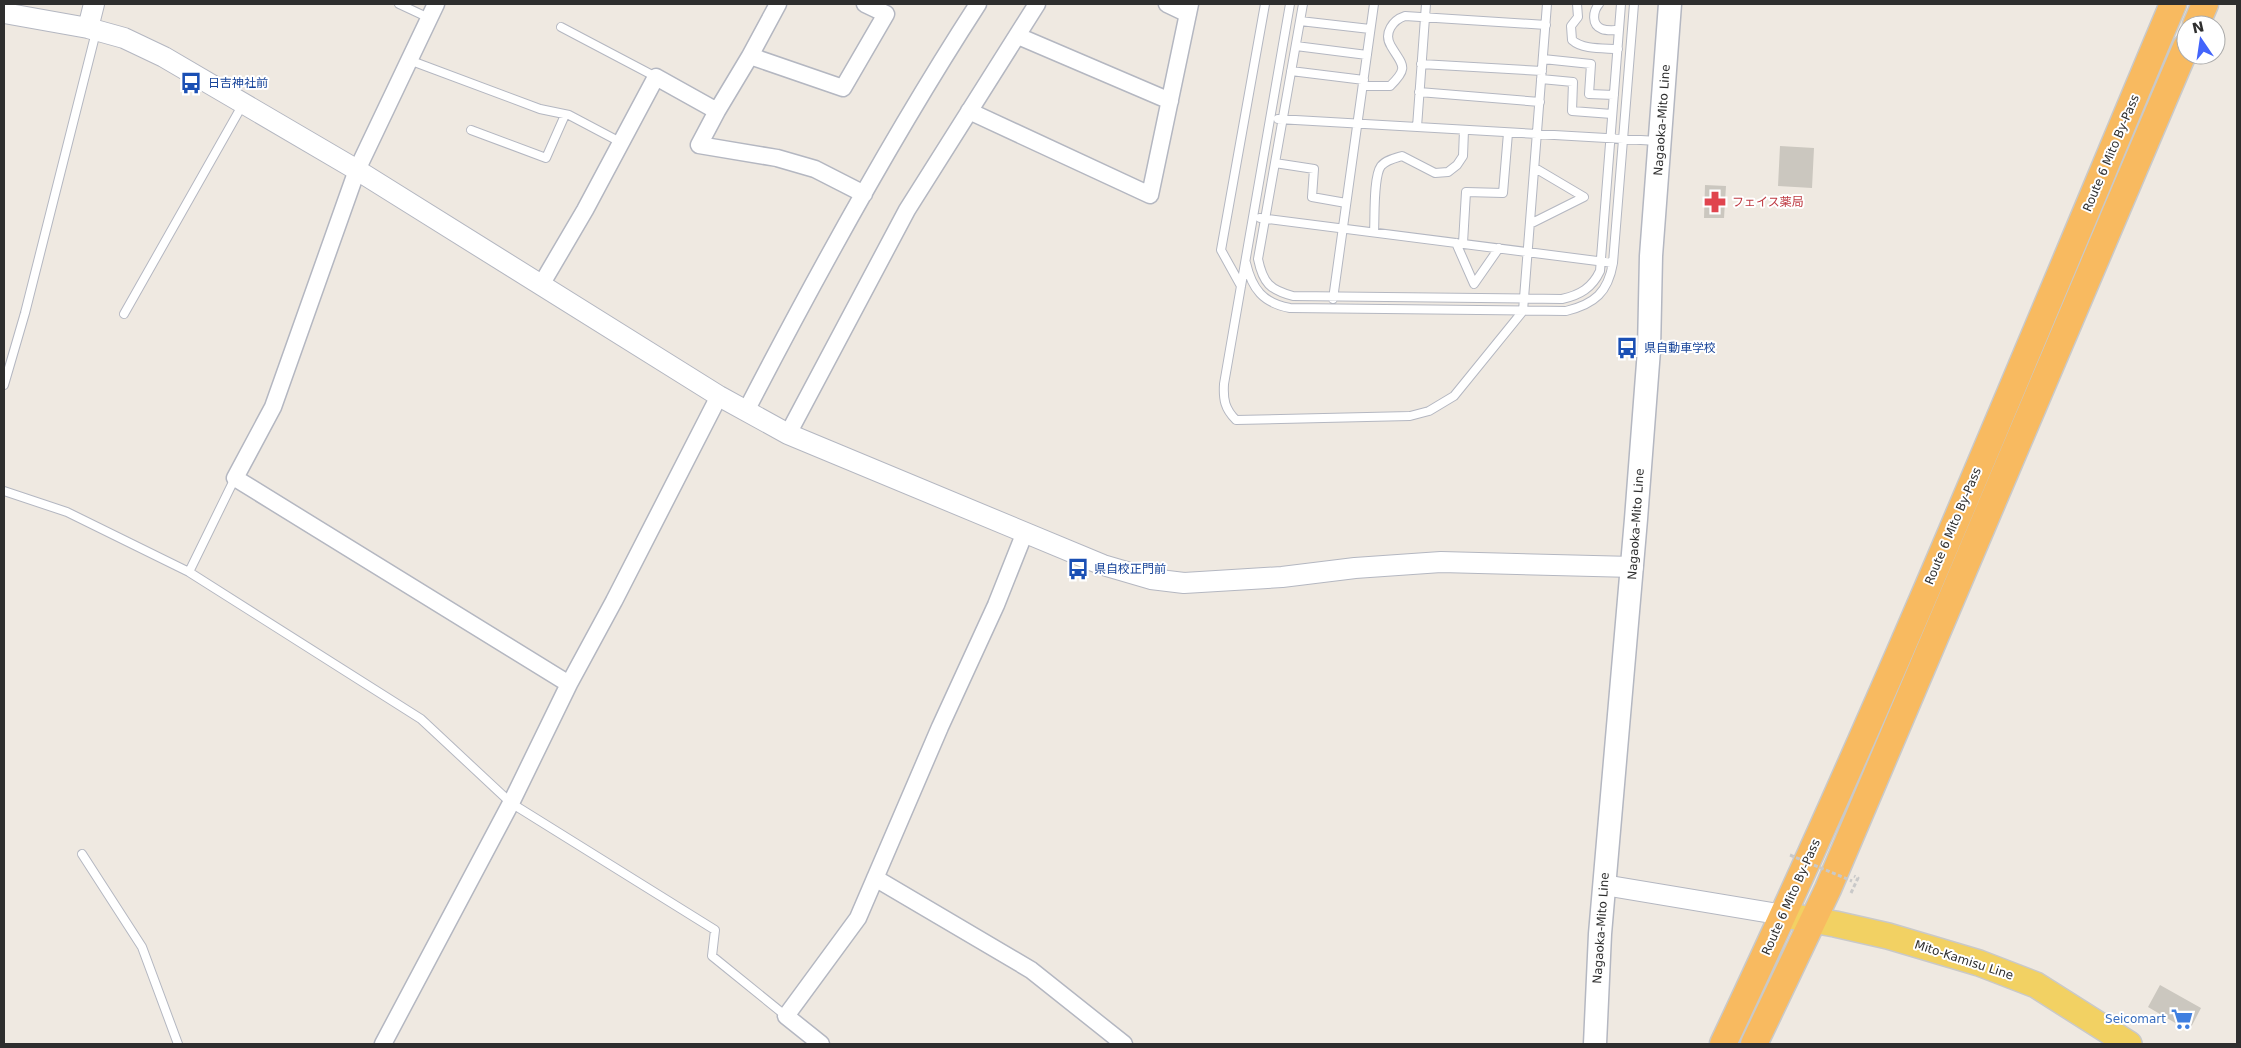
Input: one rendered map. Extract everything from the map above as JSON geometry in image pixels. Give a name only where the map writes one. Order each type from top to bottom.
[{"type":"highway","name":"Route 6 Mito By-Pass","points":[[1723,1044],[1784,915],[1929,583],[2173,4]]},
{"type":"highway","name":"Route 6 Mito By-Pass","points":[[1754,1044],[1814,920],[2178,65]]},
{"type":"main road","name":"Nagaoka-Mito Line","points":[[1595,1044],[1604,885],[1633,567],[1649,350],[1651,256],[1670,4]]},
{"type":"main road","name":"Mito-Kamisu Line","points":[[1784,915],[1814,920],[1924,946],[1978,963],[2036,985],[2129,1044]]},
{"type":"street","points":[[92,29],[94,4]]},
{"type":"street","points":[[778,4],[699,145],[751,153],[815,169],[864,194]]},
{"type":"street","points":[[750,56],[843,88],[886,14],[865,4]]},
{"type":"street","points":[[746,411],[787,332],[903,123],[978,4]]},
{"type":"street","points":[[788,434],[906,210],[1037,4]]},
{"type":"street","points":[[969,111],[1150,195],[1189,9],[1167,4]]},
{"type":"street","points":[[432,11],[357,170],[273,407],[235,478],[569,684]]},
{"type":"street","points":[[4,13],[92,29],[124,38],[164,57],[244,102],[357,170],[719,396],[788,434],[1103,565],[1151,578],[1184,583],[1282,577],[1355,568],[1441,562],[1633,567]]},
{"type":"street","points":[[1018,36],[1170,101]]},
{"type":"street","points":[[541,285],[585,210],[656,77],[717,111]]},
{"type":"street","points":[[383,1044],[511,803],[569,684],[614,601],[719,396]]},
{"type":"street","points":[[821,1044],[786,1016],[858,918],[940,727],[996,605],[1025,532]]},
{"type":"street","points":[[875,878],[1031,970],[1124,1044]]},
{"type":"street","points":[[1604,885],[1784,915]]},
{"type":"lane","points":[[399,4],[432,11]]},
{"type":"lane","points":[[1241,286],[1221,250],[1265,4]]},
{"type":"lane","points":[[1290,4],[1223,399],[1227,411],[1236,420],[1410,416],[1429,411],[1454,396],[1524,311],[1547,4]]},
{"type":"lane","points":[[1303,4],[1258,259],[1262,275],[1269,286],[1280,293],[1293,296],[1562,299],[1576,296],[1587,290],[1600,271],[1621,4]]},
{"type":"lane","points":[[1332,308],[1374,4]]},
{"type":"lane","points":[[1417,127],[1426,4]]},
{"type":"lane","points":[[1577,4],[1578,17],[1571,26],[1572,40],[1577,45],[1586,47],[1618,49]]},
{"type":"lane","points":[[1599,4],[1594,15],[1596,24],[1602,29],[1619,30]]},
{"type":"lane","points":[[1246,258],[1255,289],[1277,306],[1566,312],[1578,308],[1608,286],[1613,263],[1634,4]]},
{"type":"lane","points":[[1291,71],[1390,86],[1399,78],[1402,70],[1401,61],[1390,46],[1388,37],[1390,26],[1396,19],[1405,16],[1546,25]]},
{"type":"lane","points":[[1300,21],[1370,29]]},
{"type":"lane","points":[[561,26],[656,77]]},
{"type":"lane","points":[[4,385],[25,313],[92,29]]},
{"type":"lane","points":[[1296,46],[1367,55]]},
{"type":"lane","points":[[1543,59],[1591,64],[1589,94],[1614,95]]},
{"type":"lane","points":[[409,60],[540,109],[565,115],[622,142]]},
{"type":"lane","points":[[1421,64],[1542,75],[1573,82],[1572,111],[1612,114]]},
{"type":"lane","points":[[1419,92],[1540,102]]},
{"type":"lane","points":[[124,314],[244,102]]},
{"type":"lane","points":[[471,130],[546,158],[565,115]]},
{"type":"lane","points":[[1271,119],[1660,141]]},
{"type":"lane","points":[[1374,232],[1378,176],[1381,166],[1392,159],[1402,156],[1412,159],[1423,169],[1435,173],[1448,172],[1457,165],[1463,156],[1464,130]]},
{"type":"lane","points":[[1499,248],[1474,284],[1460,243],[1466,192],[1503,193],[1508,133]]},
{"type":"lane","points":[[1275,163],[1314,169],[1312,197],[1346,204]]},
{"type":"lane","points":[[1530,224],[1584,198],[1534,168]]},
{"type":"lane","points":[[1253,217],[1613,263]]},
{"type":"lane","points":[[189,572],[235,478]]},
{"type":"lane","points":[[4,491],[67,512],[189,572],[421,719],[511,803],[715,930],[712,956],[786,1016]]},
{"type":"lane","points":[[82,854],[142,947],[178,1044]]},
{"type":"path","points":[[1790,855],[1852,881]]},
{"type":"building","points":[[1780,146],[1814,148],[1812,188],[1778,186]]},
{"type":"building","name":"フェイス薬局","points":[[1705,185],[1726,186],[1724,218],[1704,218]]},
{"type":"building","name":"Seicomart","points":[[2160,985],[2201,1008],[2189,1031],[2148,1007]]},
{"type":"place","name":"日吉神社前","points":[[191,83]]},
{"type":"place","name":"フェイス薬局","points":[[1715,202]]},
{"type":"place","name":"県自動車学校","points":[[1627,348]]},
{"type":"place","name":"県自校正門前","points":[[1078,569]]},
{"type":"place","name":"Seicomart","points":[[2182,1019]]}]
